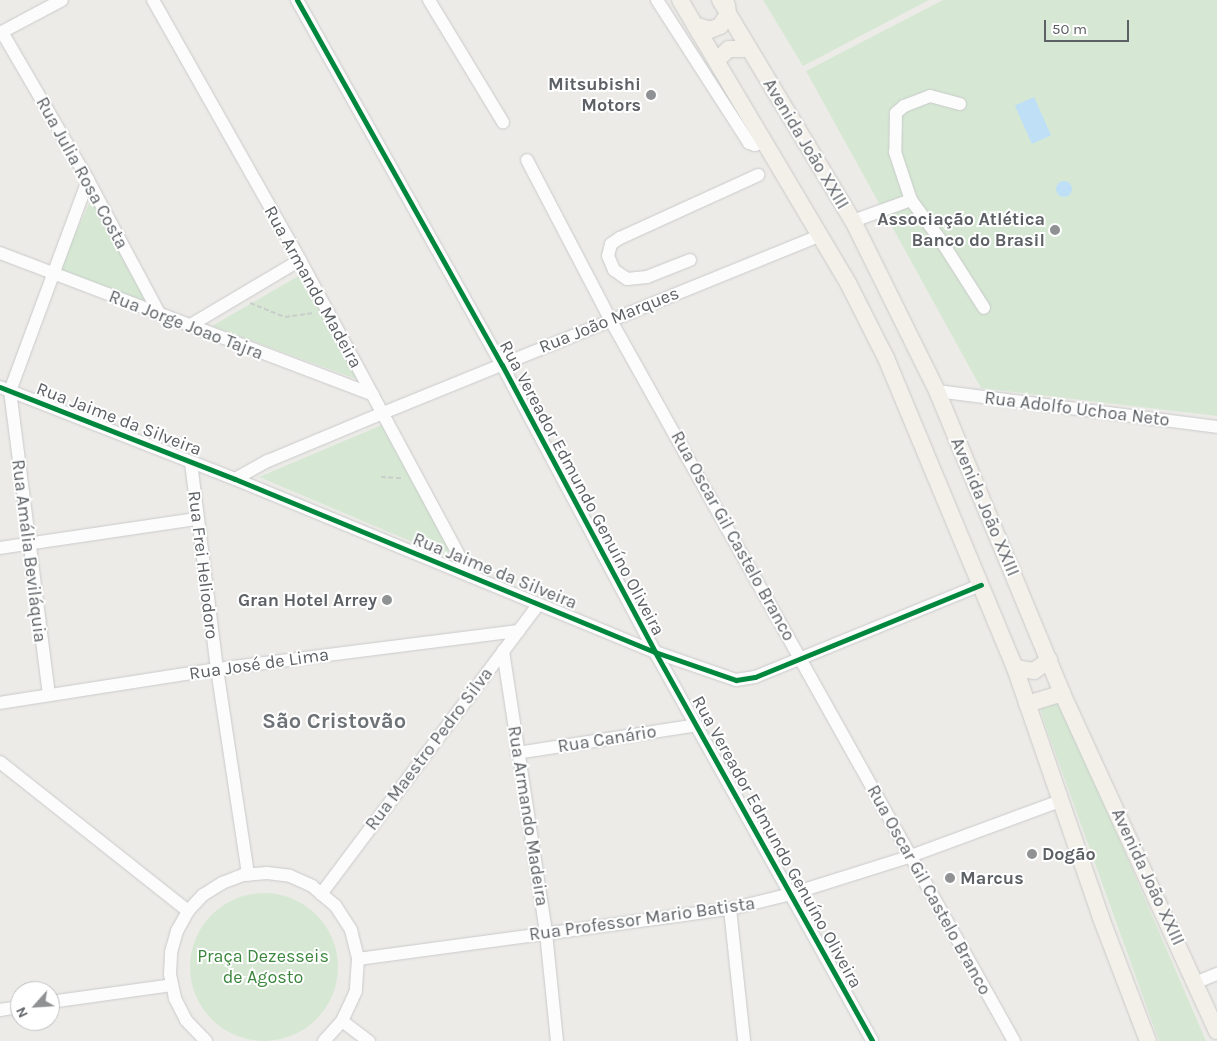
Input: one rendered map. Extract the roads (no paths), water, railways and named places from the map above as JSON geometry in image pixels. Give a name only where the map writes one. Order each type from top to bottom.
[{"type":"main road","name":"Avenida João XXIII","points":[[680,0],[849,285],[886,358],[1015,668],[1060,801],[1148,1041]]},
{"type":"main road","name":"Avenida João XXIII","points":[[720,0],[727,7],[748,50],[853,221],[937,391],[1062,693],[1197,982],[1217,1031]]},
{"type":"main road","points":[[699,31],[714,29],[727,7]]},
{"type":"main road","points":[[717,60],[729,49],[748,50]]},
{"type":"main road","points":[[1015,668],[1034,671],[1049,660]]},
{"type":"main road","points":[[1027,704],[1062,693]]},
{"type":"street","points":[[1,33],[38,5],[62,0]]},
{"type":"street","name":"Rua Armando Madeira","points":[[153,0],[300,260],[470,576]]},
{"type":"street","name":"Rua Vereador Edmundo Genuíno Oliveira","points":[[297,0],[502,365],[655,652],[872,1041]]},
{"type":"street","points":[[429,0],[503,122]]},
{"type":"street","points":[[657,0],[749,143],[755,145],[763,142]]},
{"type":"street","points":[[683,41],[699,31]]},
{"type":"street","name":"Rua Julia Rosa Costa","points":[[1,33],[88,180],[160,315]]},
{"type":"street","points":[[702,71],[717,60]]},
{"type":"street","points":[[960,104],[930,96],[918,99],[896,113],[895,152],[911,200],[942,242],[984,308]]},
{"type":"street","name":"Rua Oscar Gil Castelo Branco","points":[[527,160],[610,319],[802,659],[908,857],[1014,1041]]},
{"type":"street","points":[[690,260],[655,274],[627,279],[614,270],[608,256],[611,244],[620,238],[758,175]]},
{"type":"street","name":"Rua Amália Beviláquia","points":[[49,695],[5,389],[53,274],[88,180]]},
{"type":"street","points":[[853,221],[911,200]]},
{"type":"street","name":"Rua João Marques","points":[[234,479],[268,461],[383,413],[610,319],[819,236]]},
{"type":"street","name":"Rua Jorge Joao Tajra","points":[[0,252],[53,274],[372,395]]},
{"type":"street","points":[[189,326],[300,260]]},
{"type":"street","name":"Rua Jaime da Silveira","points":[[5,389],[234,479],[655,652],[736,680],[755,677],[802,659],[981,585]]},
{"type":"street","name":"Rua Adolfo Uchoa Neto","points":[[937,391],[1217,427]]},
{"type":"street","name":"Rua Frei Heliodoro","points":[[191,463],[217,669],[248,875]]},
{"type":"street","points":[[0,548],[197,519]]},
{"type":"street","name":"Rua Maestro Pedro Silva","points":[[321,894],[538,605]]},
{"type":"street","name":"Rua José de Lima","points":[[0,703],[217,669],[519,631]]},
{"type":"street","name":"Rua Armando Madeira","points":[[502,651],[546,933],[557,1041]]},
{"type":"street","name":"Rua Canário","points":[[518,753],[697,725]]},
{"type":"street","points":[[0,762],[188,911]]},
{"type":"street","name":"Rua Professor Mario Batista","points":[[358,959],[730,909],[791,894],[908,857],[1060,801]]},
{"type":"street","points":[[206,1041],[186,1020],[172,985],[171,952],[177,930],[188,911],[204,895],[222,883],[248,875],[267,873],[290,876],[321,894],[335,905],[351,930],[358,959],[356,991],[342,1021],[324,1041]]},
{"type":"street","points":[[730,909],[744,1041]]},
{"type":"street","points":[[1197,982],[1217,974]]},
{"type":"street","points":[[60,1001],[172,985]]},
{"type":"street","points":[[342,1021],[369,1041]]},
{"type":"water","points":[[1034,97],[1051,135],[1032,144],[1015,106]]},
{"type":"water","points":[[1064,181],[1070,183],[1072,189],[1070,195],[1064,197],[1058,195],[1056,189],[1058,183]]},
{"type":"place","name":"Mitsubishi Motors","points":[[651,95]]},
{"type":"place","name":"Associação Atlética Banco do Brasil","points":[[1055,230]]},
{"type":"place","name":"Gran Hotel Arrey","points":[[387,600]]},
{"type":"place","name":"Dogão","points":[[1032,854]]},
{"type":"place","name":"Marcus","points":[[950,878]]},
{"type":"district","name":"São Cristovão","points":[[334,722]]},
{"type":"park label","name":"Praça Dezesseis de Agosto","points":[[263,968]]}]
